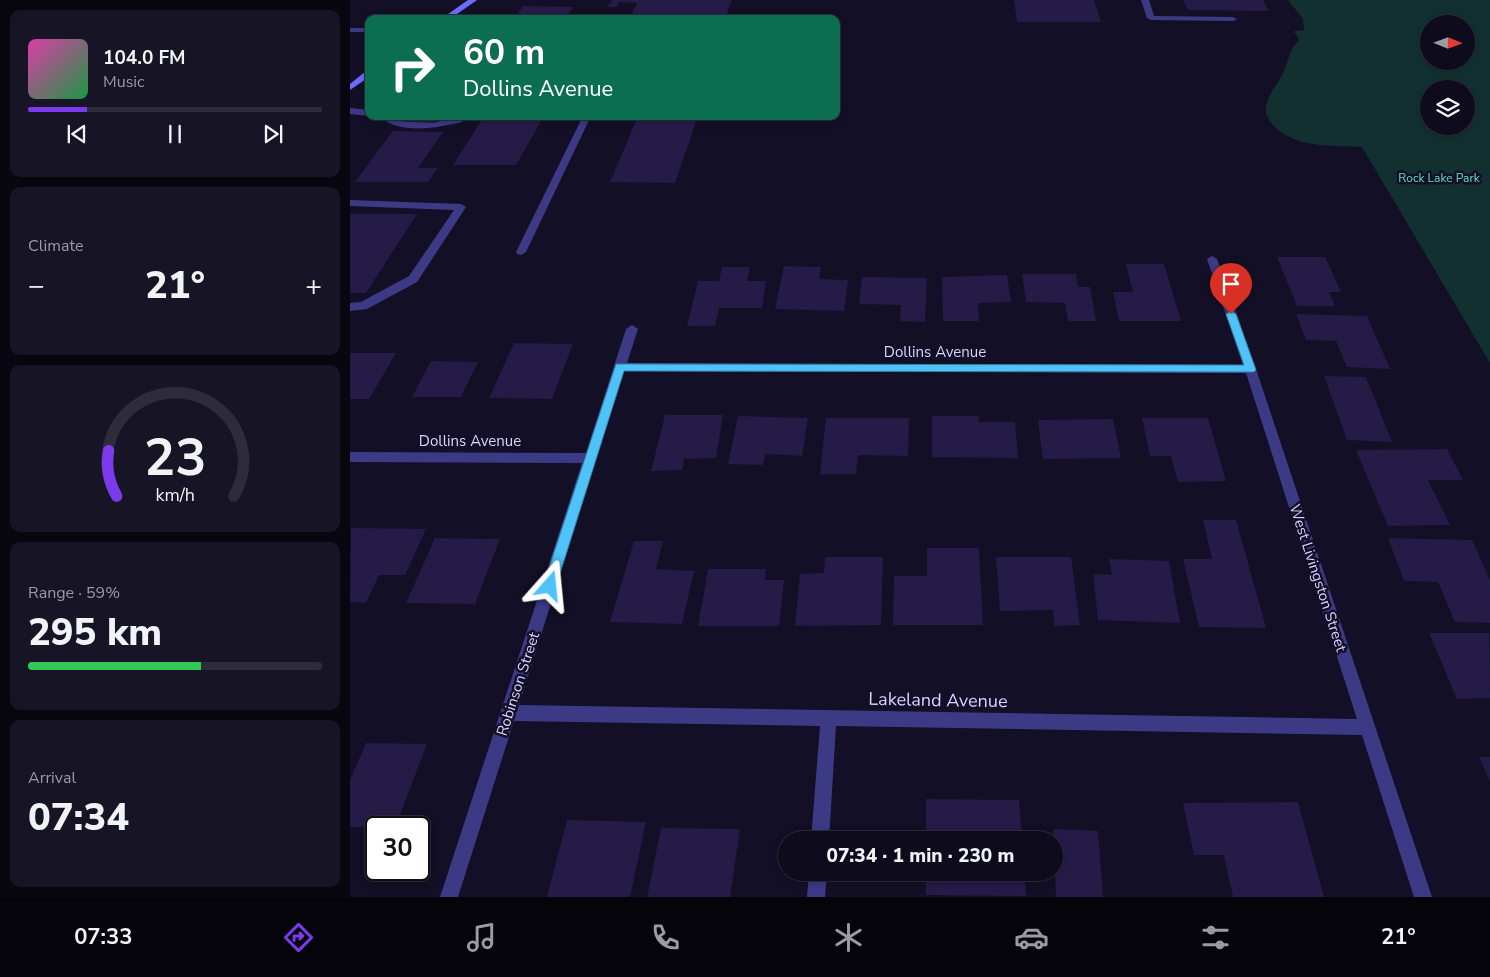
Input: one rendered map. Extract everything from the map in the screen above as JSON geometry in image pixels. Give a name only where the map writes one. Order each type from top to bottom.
[{"type":"main road","points":[[451,15],[473,0]]},
{"type":"main road","points":[[350,88],[365,76]]},
{"type":"street","points":[[1145,0],[1151,18],[1233,19]]},
{"type":"street","points":[[350,30],[365,30]]},
{"type":"street","points":[[350,110],[365,112]]},
{"type":"street","points":[[392,120],[433,126],[459,120]]},
{"type":"street","points":[[521,252],[585,120]]},
{"type":"street","points":[[350,204],[460,207],[413,278],[363,306],[350,307]]},
{"type":"street","name":"West Livingston Street","points":[[1212,259],[1423,897]]},
{"type":"street","name":"Robinson Street","points":[[449,897],[632,329]]},
{"type":"street","name":"Dollins Avenue","points":[[620,367],[1250,370]]},
{"type":"street","name":"Dollins Avenue","points":[[350,457],[590,458]]},
{"type":"street","name":"Lakeland Avenue","points":[[509,713],[1366,726]]},
{"type":"street","points":[[821,831],[829,718]]},
{"type":"street","points":[[816,897],[817,881]]},
{"type":"green space","name":"Rock Lake Park","points":[[1288,0],[1490,0],[1490,363],[1362,147],[1303,142],[1282,133],[1268,118],[1266,111],[1267,102],[1284,72],[1292,49],[1299,40],[1294,31],[1304,30],[1303,19]]},
{"type":"building","points":[[612,0],[732,0],[726,15],[631,15],[637,3],[619,2],[617,7],[607,7]]},
{"type":"building","points":[[1014,0],[1094,0],[1101,22],[1017,22]]},
{"type":"building","points":[[1183,0],[1263,0],[1269,11],[1188,10]]},
{"type":"building","points":[[523,6],[573,7],[568,15],[517,15]]},
{"type":"building","points":[[400,120],[437,120],[433,124]]},
{"type":"building","points":[[481,120],[542,120],[516,165],[453,165]]},
{"type":"building","points":[[636,120],[697,120],[675,183],[610,182]]},
{"type":"building","points":[[393,131],[443,132],[418,168],[438,168],[428,182],[355,182]]},
{"type":"building","points":[[350,214],[417,214],[366,293],[350,293]]},
{"type":"building","points":[[1277,257],[1325,257],[1341,292],[1329,292],[1335,306],[1297,306]]},
{"type":"building","points":[[1126,264],[1164,264],[1181,321],[1119,321],[1113,292],[1133,292]]},
{"type":"building","points":[[784,266],[821,267],[819,279],[848,280],[844,311],[775,309]]},
{"type":"building","points":[[722,267],[750,267],[747,281],[766,281],[762,308],[719,308],[715,326],[687,326],[698,281],[719,281]]},
{"type":"building","points":[[1022,274],[1076,274],[1078,287],[1090,287],[1096,321],[1068,321],[1065,303],[1026,302]]},
{"type":"building","points":[[1007,275],[1011,302],[978,303],[979,321],[943,321],[942,277]]},
{"type":"building","points":[[862,277],[927,278],[925,322],[900,321],[901,305],[859,304]]},
{"type":"building","points":[[1296,314],[1367,316],[1390,369],[1347,367],[1336,341],[1306,340]]},
{"type":"building","points":[[514,343],[573,344],[552,399],[489,398]]},
{"type":"building","points":[[350,353],[396,353],[369,399],[350,399]]},
{"type":"building","points":[[431,361],[478,362],[461,397],[412,397]]},
{"type":"building","points":[[1324,376],[1366,377],[1392,442],[1347,440]]},
{"type":"building","points":[[665,415],[723,415],[716,458],[684,459],[682,470],[651,471]]},
{"type":"building","points":[[738,416],[808,418],[802,456],[765,454],[763,465],[728,464]]},
{"type":"building","points":[[932,416],[979,416],[979,422],[1015,422],[1018,458],[932,457]]},
{"type":"building","points":[[826,418],[909,418],[908,456],[858,455],[856,474],[820,474]]},
{"type":"building","points":[[1142,418],[1208,418],[1226,481],[1178,482],[1171,456],[1150,456]]},
{"type":"building","points":[[1113,419],[1121,458],[1043,459],[1038,420]]},
{"type":"building","points":[[1447,449],[1463,480],[1428,480],[1450,525],[1388,526],[1356,450]]},
{"type":"building","points":[[1203,520],[1236,520],[1266,628],[1199,627],[1183,559],[1212,559]]},
{"type":"building","points":[[351,528],[426,529],[405,575],[379,575],[366,603],[350,602]]},
{"type":"building","points":[[435,538],[500,539],[475,604],[406,603]]},
{"type":"building","points":[[1388,538],[1472,540],[1490,580],[1490,623],[1455,622],[1438,582],[1404,581]]},
{"type":"building","points":[[634,541],[663,541],[656,569],[694,571],[682,624],[610,622]]},
{"type":"building","points":[[927,548],[979,548],[983,625],[893,625],[894,576],[927,576]]},
{"type":"building","points":[[825,557],[883,557],[881,625],[795,626],[800,574],[824,573]]},
{"type":"building","points":[[996,557],[1071,557],[1080,625],[1054,626],[1053,610],[1000,611]]},
{"type":"building","points":[[1109,559],[1169,561],[1180,623],[1098,620],[1093,574],[1112,575]]},
{"type":"building","points":[[708,569],[766,569],[765,580],[784,580],[779,626],[698,626]]},
{"type":"building","points":[[1429,633],[1489,633],[1490,698],[1457,699]]},
{"type":"building","points":[[366,743],[427,744],[400,816],[365,816],[365,827],[350,827],[350,780]]},
{"type":"building","points":[[1479,757],[1490,757],[1490,782]]},
{"type":"building","points":[[926,799],[1019,800],[1021,831],[926,831]]},
{"type":"building","points":[[1298,802],[1324,897],[1233,897],[1224,855],[1194,855],[1183,803]]},
{"type":"building","points":[[567,820],[646,822],[630,897],[547,897]]},
{"type":"building","points":[[661,828],[740,829],[730,897],[647,897]]},
{"type":"building","points":[[1053,829],[1098,831],[1103,897],[1056,897],[1055,881],[1063,881],[1063,831],[1053,831]]},
{"type":"building","points":[[926,881],[1025,881],[1026,896],[926,895]]},
{"type":"route","points":[[550,586],[620,367],[1250,370],[1231,314]]}]
